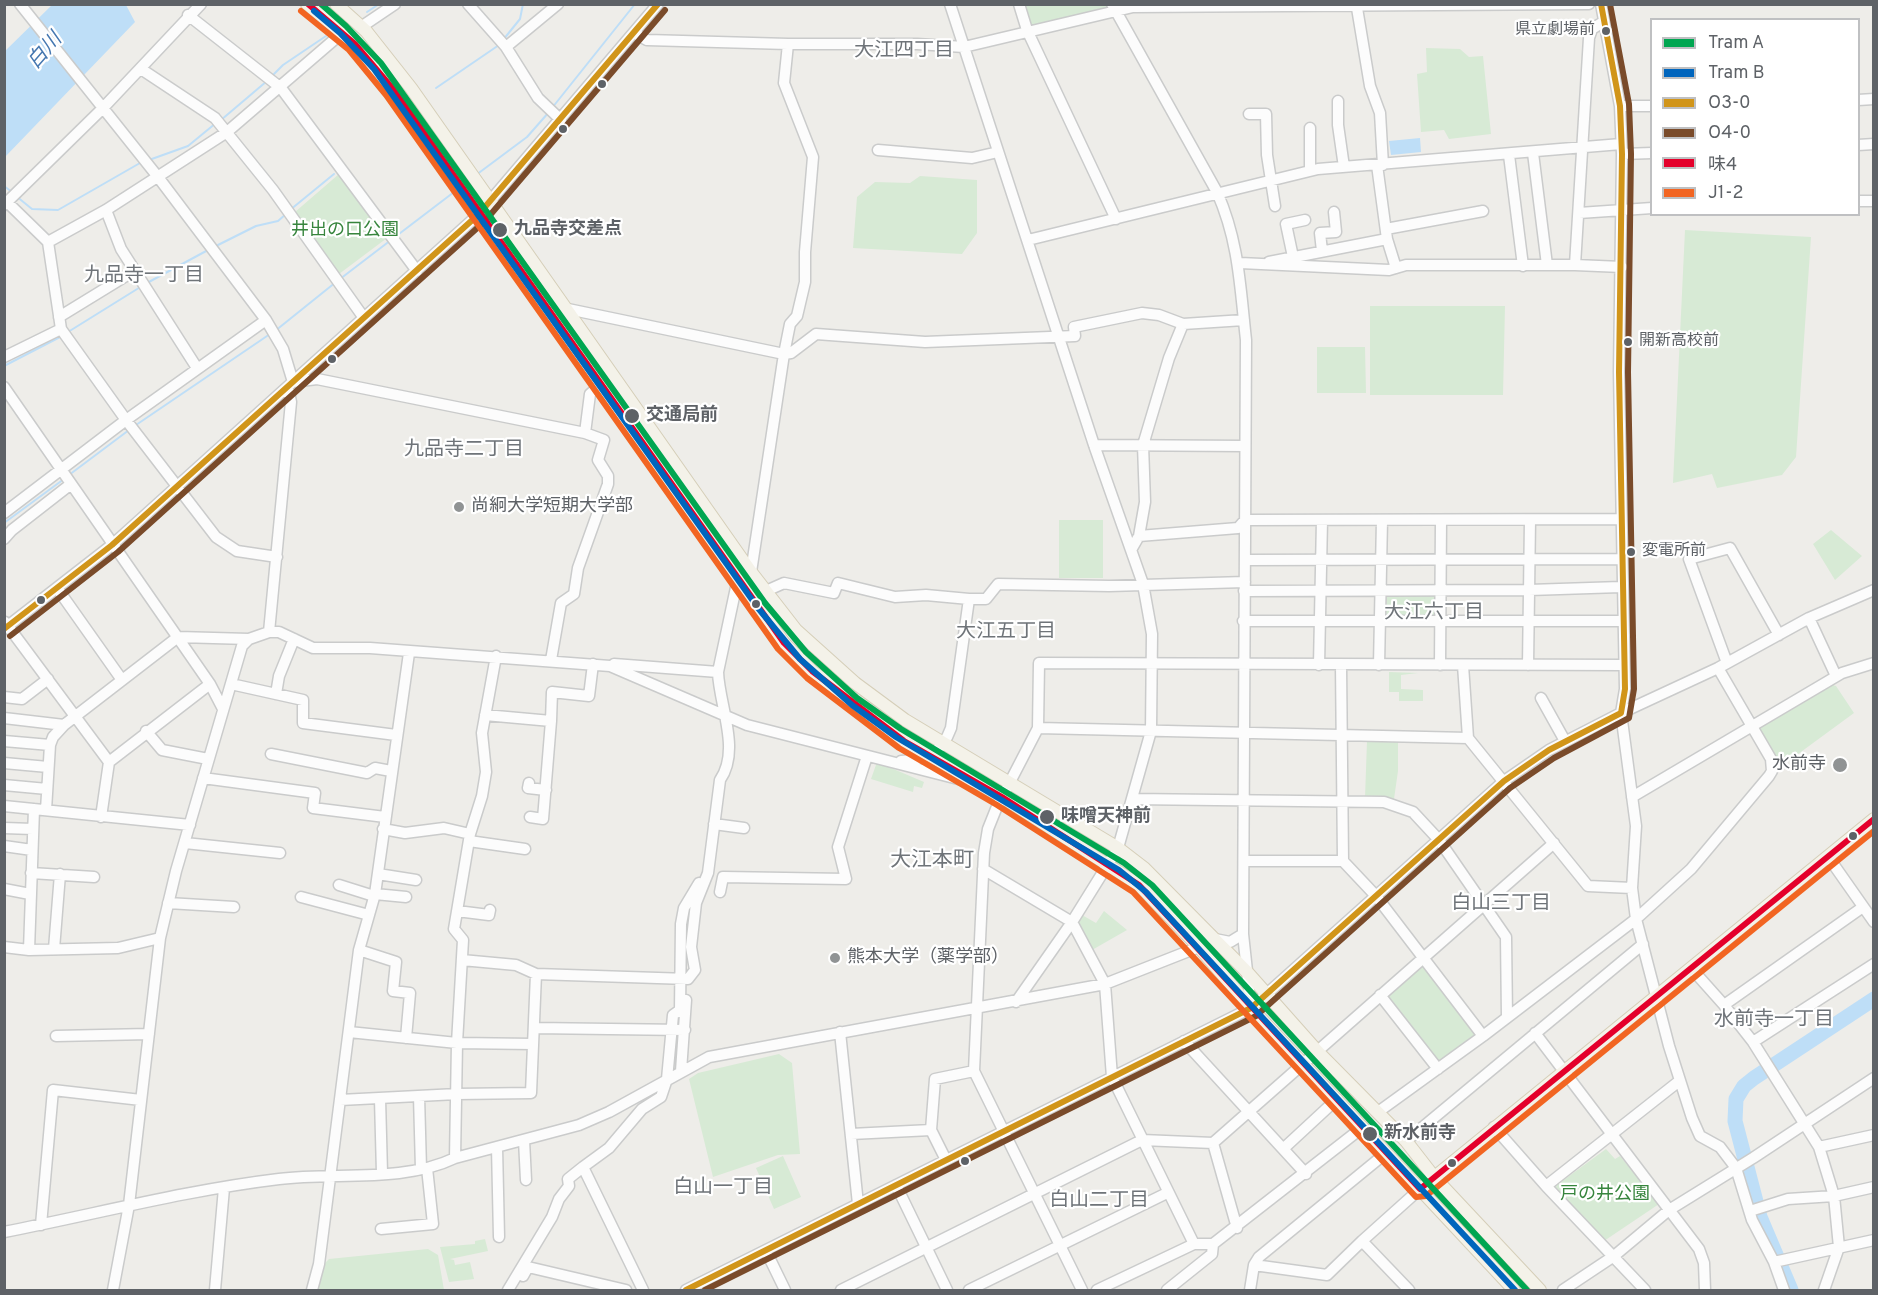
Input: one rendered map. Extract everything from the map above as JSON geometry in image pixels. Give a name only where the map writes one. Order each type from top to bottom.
[{"type":"main road","points":[[307,4],[339,30],[374,64],[393,89],[479,214],[784,643],[812,671],[904,741],[1002,797],[1139,885],[1200,947],[1251,1008],[1514,1290]]},
{"type":"main road","points":[[349,14],[411,88],[752,572],[796,630],[825,658],[905,720],[1118,848],[1144,868],[1247,972],[1318,1052],[1406,1142],[1434,1177],[1540,1290]]},
{"type":"main road","points":[[1420,1189],[1494,1126],[1829,858],[1874,819]]},
{"type":"street","points":[[20,4],[158,177],[266,320],[283,349],[291,385],[291,402],[269,632]]},
{"type":"street","points":[[201,4],[102,109],[6,203],[48,242],[61,330],[126,420],[216,537],[237,551],[277,557]]},
{"type":"street","points":[[349,14],[395,4]]},
{"type":"street","points":[[468,4],[503,44],[538,98],[561,120]]},
{"type":"street","points":[[503,44],[558,4]]},
{"type":"street","points":[[109,762],[6,625],[112,545],[479,214],[658,4]]},
{"type":"street","points":[[950,4],[1094,445],[1143,584],[1151,620],[1151,731],[1118,848],[1072,922],[1016,1002]]},
{"type":"street","points":[[1019,4],[1027,30],[1116,219]]},
{"type":"street","points":[[634,33],[646,40],[788,44],[917,44],[964,47],[1113,7],[1357,8],[1589,4]]},
{"type":"street","points":[[1600,4],[1620,106],[1622,149],[1619,372],[1621,587],[1625,689],[1621,713],[1636,826],[1632,888],[1636,919],[1678,1082],[1700,1136],[1720,1147],[1736,1168],[1750,1211],[1784,1290]]},
{"type":"street","points":[[1113,7],[1217,192],[1230,221],[1240,263],[1244,320],[1245,446],[1243,934],[1251,1008]]},
{"type":"street","points":[[1357,8],[1370,86],[1380,113],[1380,165],[1386,234],[1396,268]]},
{"type":"street","points":[[189,15],[273,82],[417,271]]},
{"type":"street","points":[[1575,265],[1589,38],[1592,29],[1603,22]]},
{"type":"street","points":[[48,242],[106,210],[227,132],[273,82],[339,30]]},
{"type":"street","points":[[752,572],[784,354],[790,324],[797,316],[806,282],[805,252],[813,157],[784,83],[788,44]]},
{"type":"street","points":[[141,69],[215,118],[273,190],[364,318]]},
{"type":"street","points":[[1338,101],[1338,125],[1344,167]]},
{"type":"street","points":[[1620,106],[1650,106]]},
{"type":"street","points":[[1249,114],[1266,114],[1267,155],[1275,206]]},
{"type":"street","points":[[1310,128],[1310,171]]},
{"type":"street","points":[[1028,240],[1310,171],[1583,148],[1650,153]]},
{"type":"street","points":[[878,150],[972,158],[998,152]]},
{"type":"street","points":[[1533,153],[1547,265]]},
{"type":"street","points":[[1509,155],[1523,266]]},
{"type":"street","points":[[1579,213],[1610,213],[1622,209],[1650,208]]},
{"type":"street","points":[[106,210],[121,249],[197,368]]},
{"type":"street","points":[[1256,265],[1483,211]]},
{"type":"street","points":[[1322,251],[1320,233],[1336,232],[1334,212]]},
{"type":"street","points":[[1293,257],[1286,224],[1305,220]]},
{"type":"street","points":[[1240,263],[1396,268],[1406,265],[1622,267]]},
{"type":"street","points":[[59,317],[119,277],[134,271]]},
{"type":"street","points":[[542,302],[784,354],[791,353],[816,334],[925,342],[1075,336],[1074,327],[1142,313],[1159,315],[1183,324],[1244,320]]},
{"type":"street","points":[[4,513],[126,420],[266,320]]},
{"type":"street","points":[[1131,550],[1139,536],[1145,502],[1143,445],[1169,358],[1183,324]]},
{"type":"street","points":[[4,357],[61,330]]},
{"type":"street","points":[[585,433],[590,394],[614,374]]},
{"type":"street","points":[[291,385],[317,379],[585,433],[604,440],[598,460],[608,476],[608,484],[578,568],[574,594],[561,603],[551,660]]},
{"type":"street","points":[[4,387],[210,684],[223,709]]},
{"type":"street","points":[[1094,445],[1245,446]]},
{"type":"street","points":[[4,539],[12,530],[71,484]]},
{"type":"street","points":[[1139,536],[1238,528],[1245,520],[1620,519]]},
{"type":"street","points":[[1319,665],[1322,520]]},
{"type":"street","points":[[1379,665],[1382,520]]},
{"type":"street","points":[[1440,665],[1441,520]]},
{"type":"street","points":[[1528,665],[1530,520]]},
{"type":"street","points":[[1378,1112],[1483,1036],[1636,919],[1691,869],[1772,771],[1771,759],[1751,726],[1723,666],[1689,559],[1730,548],[1779,635]]},
{"type":"street","points":[[1245,560],[1621,559]]},
{"type":"street","points":[[508,1290],[552,1216],[559,1199],[569,1186],[568,1179],[609,1148],[642,1109],[661,1097],[667,1079],[673,1015],[680,1010],[685,979],[694,970],[691,947],[696,903],[708,873],[720,780],[727,770],[728,728],[724,717],[718,672],[738,578]]},
{"type":"street","points":[[766,591],[784,583],[834,593],[838,583],[895,597],[926,595],[986,599],[998,584],[1244,586],[1321,591],[1621,587]]},
{"type":"street","points":[[57,588],[122,680]]},
{"type":"street","points":[[686,1290],[1251,1008],[1504,781],[1531,761],[1621,713],[1723,666],[1809,618],[1874,590]]},
{"type":"street","points":[[892,761],[931,756],[945,744],[951,728],[969,599]]},
{"type":"street","points":[[1809,618],[1836,676]]},
{"type":"street","points":[[1243,621],[1623,621]]},
{"type":"street","points":[[46,810],[50,745],[53,737],[63,725],[75,715],[178,637],[249,639],[269,632],[279,632],[313,648],[370,648],[409,653],[496,656],[610,666],[658,685],[724,717],[979,784]]},
{"type":"street","points":[[113,1290],[129,1205],[160,938],[208,759],[242,646],[249,639]]},
{"type":"street","points":[[276,694],[279,676],[294,639]]},
{"type":"street","points":[[312,1290],[319,1264],[360,950],[375,895],[409,653]]},
{"type":"street","points":[[455,1158],[457,1043],[463,940],[454,929],[469,837],[482,796],[486,772],[482,733],[496,656]]},
{"type":"street","points":[[610,666],[615,663],[718,672]]},
{"type":"street","points":[[1082,1290],[1002,1133],[974,1071],[983,869],[988,829],[1038,728],[1039,663],[1624,664]]},
{"type":"street","points":[[1632,797],[1836,676],[1874,663]]},
{"type":"street","points":[[530,817],[543,819],[552,692],[589,696],[592,664]]},
{"type":"street","points":[[1341,665],[1343,861],[1376,896],[1483,1036]]},
{"type":"street","points":[[1463,665],[1468,738],[1588,886],[1632,888]]},
{"type":"street","points":[[4,697],[22,699],[48,679]]},
{"type":"street","points":[[100,817],[109,762],[146,731],[210,684]]},
{"type":"street","points":[[231,684],[303,700],[303,723],[396,735]]},
{"type":"street","points":[[1541,698],[1566,741]]},
{"type":"street","points":[[485,715],[551,721]]},
{"type":"street","points":[[681,1071],[685,1030],[685,979],[681,924],[684,908],[703,875],[717,774],[723,765],[723,729],[720,720],[724,717]]},
{"type":"street","points":[[4,718],[63,725]]},
{"type":"street","points":[[1038,728],[1468,738]]},
{"type":"street","points":[[146,731],[162,750],[208,759]]},
{"type":"street","points":[[4,741],[50,745]]},
{"type":"street","points":[[892,761],[901,757],[904,741]]},
{"type":"street","points":[[271,754],[367,773],[375,768],[391,771]]},
{"type":"street","points":[[720,892],[723,877],[846,879],[838,847],[867,756]]},
{"type":"street","points":[[4,763],[48,767]]},
{"type":"street","points":[[203,778],[315,793],[313,808],[385,817]]},
{"type":"street","points":[[529,783],[528,788],[546,790]]},
{"type":"street","points":[[4,785],[47,789]]},
{"type":"street","points":[[1132,799],[1384,802],[1402,806],[1413,812],[1439,840],[1506,937],[1507,1017]]},
{"type":"street","points":[[4,806],[190,825]]},
{"type":"street","points":[[29,950],[34,809]]},
{"type":"street","points":[[714,824],[744,828]]},
{"type":"street","points":[[4,828],[33,830]]},
{"type":"street","points":[[383,829],[405,833],[444,828],[469,837],[525,849]]},
{"type":"street","points":[[185,843],[280,853]]},
{"type":"street","points":[[841,1290],[854,1288],[926,1248],[1142,1140],[1213,1143],[1554,843]]},
{"type":"street","points":[[4,846],[32,850]]},
{"type":"street","points":[[1829,858],[1874,922]]},
{"type":"street","points":[[1244,861],[1343,861]]},
{"type":"street","points":[[983,869],[1072,922],[1105,984],[1112,1077],[1194,1244]]},
{"type":"street","points":[[31,873],[94,877]]},
{"type":"street","points":[[54,949],[60,874]]},
{"type":"street","points":[[378,874],[416,880]]},
{"type":"street","points":[[339,885],[375,895],[406,897]]},
{"type":"street","points":[[4,889],[30,894]]},
{"type":"street","points":[[301,897],[369,915]]},
{"type":"street","points":[[168,903],[234,907]]},
{"type":"street","points":[[1724,1005],[1863,907]]},
{"type":"street","points":[[457,911],[489,916]]},
{"type":"street","points":[[4,1232],[129,1205],[279,1179],[424,1169],[455,1158],[579,1125],[609,1112],[709,1057],[1105,984],[1200,947],[1213,937],[1230,942],[1243,934]]},
{"type":"street","points":[[4,947],[29,950],[117,948],[160,938]]},
{"type":"street","points":[[1406,1142],[1643,944]]},
{"type":"street","points":[[360,950],[396,962],[393,991],[410,993],[406,1038]]},
{"type":"street","points":[[462,960],[516,965],[536,974],[685,979]]},
{"type":"street","points":[[1754,1042],[1874,964]]},
{"type":"street","points":[[1691,968],[1754,1042],[1820,1147],[1834,1196],[1839,1247],[1824,1290]]},
{"type":"street","points":[[340,1100],[531,1093],[536,974]]},
{"type":"street","points":[[1380,995],[1438,1069]]},
{"type":"street","points":[[534,1028],[685,1030]]},
{"type":"street","points":[[348,1032],[457,1043],[533,1044]]},
{"type":"street","points":[[840,1032],[858,1204]]},
{"type":"street","points":[[1535,1033],[1699,1249],[1704,1263],[1705,1290]]},
{"type":"street","points":[[56,1036],[149,1034]]},
{"type":"street","points":[[1184,1041],[1306,1174]]},
{"type":"street","points":[[946,1160],[932,1130],[935,1079],[974,1071]]},
{"type":"street","points":[[1563,1290],[1614,1256],[1669,1210],[1874,1078]]},
{"type":"street","points":[[1546,1186],[1678,1082]]},
{"type":"street","points":[[40,1225],[53,1090],[141,1100]]},
{"type":"street","points":[[381,1229],[433,1224],[424,1169],[419,1096]]},
{"type":"street","points":[[380,1099],[382,1173]]},
{"type":"street","points":[[1283,1149],[1337,1099]]},
{"type":"street","points":[[1494,1126],[1546,1186],[1645,1290]]},
{"type":"street","points":[[1097,1290],[1194,1244],[1213,1244],[1237,1228],[1363,1127]]},
{"type":"street","points":[[851,1134],[932,1130]]},
{"type":"street","points":[[1820,1147],[1874,1135]]},
{"type":"street","points":[[524,1140],[526,1180]]},
{"type":"street","points":[[1213,1143],[1237,1228]]},
{"type":"street","points":[[496,1147],[499,1237]]},
{"type":"street","points":[[1250,1290],[1254,1265],[1258,1257],[1386,1153]]},
{"type":"street","points":[[583,1167],[642,1290]]},
{"type":"street","points":[[896,1185],[947,1290]]},
{"type":"street","points":[[1750,1211],[1788,1199],[1834,1196],[1874,1187]]},
{"type":"street","points":[[215,1290],[224,1188]]},
{"type":"street","points":[[1254,1265],[1327,1275],[1420,1189]]},
{"type":"street","points":[[969,1290],[1167,1193]]},
{"type":"street","points":[[1773,1262],[1874,1240]]},
{"type":"street","points":[[1362,1241],[1409,1290]]},
{"type":"street","points":[[1167,1290],[1212,1254],[1213,1244]]},
{"type":"street","points":[[766,1251],[786,1290]]},
{"type":"street","points":[[515,1290],[528,1268],[626,1290]]},
{"type":"green space","points":[[1109,4],[1111,8],[1029,27],[1022,5]]},
{"type":"green space","points":[[1426,48],[1460,49],[1469,57],[1483,56],[1491,134],[1449,139],[1444,130],[1421,132],[1417,74],[1427,72]]},
{"type":"green space","name":"井出の口公園","points":[[339,174],[387,238],[339,274],[295,212]]},
{"type":"green space","points":[[920,176],[977,180],[977,233],[962,254],[853,248],[857,197],[875,182],[910,183]]},
{"type":"green space","points":[[1685,230],[1811,237],[1796,457],[1782,475],[1717,488],[1712,474],[1673,483]]},
{"type":"green space","points":[[1370,306],[1505,306],[1503,395],[1370,395]]},
{"type":"green space","points":[[1317,347],[1365,347],[1366,393],[1317,393]]},
{"type":"green space","points":[[1059,520],[1103,520],[1103,578],[1059,578]]},
{"type":"green space","points":[[1831,530],[1862,556],[1835,580],[1813,544]]},
{"type":"green space","points":[[1387,594],[1438,594],[1438,618],[1386,617]]},
{"type":"green space","points":[[1389,672],[1418,673],[1401,675],[1401,689],[1423,690],[1423,701],[1399,701],[1399,692],[1389,692]]},
{"type":"green space","points":[[1830,684],[1836,686],[1854,713],[1779,768],[1756,730]]},
{"type":"green space","points":[[1367,741],[1398,741],[1398,771],[1394,799],[1365,798]]},
{"type":"green space","points":[[877,762],[924,782],[922,788],[914,786],[913,792],[871,779]]},
{"type":"green space","points":[[1104,911],[1127,930],[1092,950],[1078,922],[1082,915],[1096,923]]},
{"type":"green space","points":[[1421,963],[1479,1035],[1438,1063],[1384,995]]},
{"type":"green space","points":[[779,1054],[792,1063],[800,1154],[778,1155],[713,1177],[689,1079],[698,1073]]},
{"type":"green space","name":"戸の井公園","points":[[1606,1149],[1615,1159],[1620,1156],[1659,1204],[1601,1243],[1550,1190]]},
{"type":"green space","points":[[783,1156],[801,1197],[774,1209],[756,1168]]},
{"type":"green space","points":[[485,1239],[488,1251],[450,1259],[454,1260],[455,1265],[470,1262],[474,1279],[449,1282],[440,1247],[475,1244],[475,1241]]},
{"type":"green space","points":[[428,1249],[438,1255],[444,1290],[316,1290],[320,1268],[329,1259]]},
{"type":"water","name":"白川","points":[[52,5],[126,5],[135,22],[5,157],[4,52]]},
{"type":"water","points":[[1420,138],[1421,152],[1391,155],[1389,141]]},
{"type":"waterway","points":[[367,12],[379,4]]},
{"type":"waterway","points":[[503,40],[520,19],[523,4]]},
{"type":"waterway","points":[[552,108],[635,4]]},
{"type":"waterway","points":[[271,77],[283,65],[326,36]]},
{"type":"waterway","points":[[436,88],[499,45]]},
{"type":"waterway","points":[[221,120],[267,81]]},
{"type":"waterway","points":[[476,175],[527,137],[549,112]]},
{"type":"waterway","points":[[149,160],[188,146],[216,123]]},
{"type":"waterway","points":[[16,196],[32,209],[58,210],[140,163]]},
{"type":"waterway","points":[[290,210],[334,174]]},
{"type":"waterway","points":[[4,186],[12,192]]},
{"type":"waterway","points":[[395,237],[458,189]]},
{"type":"waterway","points":[[216,246],[256,226],[278,221],[286,214]]},
{"type":"waterway","points":[[340,279],[391,240]]},
{"type":"waterway","points":[[147,283],[208,250]]},
{"type":"waterway","points":[[275,331],[336,282]]},
{"type":"waterway","points":[[68,332],[142,286]]},
{"type":"waterway","points":[[136,425],[270,334]]},
{"type":"waterway","points":[[4,366],[60,337]]},
{"type":"waterway","points":[[69,475],[129,430]]},
{"type":"waterway","points":[[4,523],[64,479]]},
{"type":"waterway","points":[[1791,1290],[1760,1217],[1735,1121],[1736,1099],[1744,1086],[1754,1078],[1874,999]]},
{"type":"tram line","name":"A","points":[[321,4],[346,26],[381,63],[765,603],[806,652],[857,698],[901,729],[1124,863],[1152,885],[1527,1290]]},
{"type":"tram line","name":"B","points":[[314,11],[340,33],[374,69],[758,608],[800,659],[852,705],[896,737],[1119,870],[1146,892],[1515,1290]]},
{"type":"transit line","name":"味4","points":[[308,4],[355,44],[393,89],[784,643],[812,671],[904,741],[1002,797],[1139,885],[1420,1189],[1874,819]]},
{"type":"transit line","name":"O3-0","points":[[4,629],[112,545],[479,214],[658,4]]},
{"type":"transit line","name":"O3-0","points":[[686,1290],[1251,1008],[1504,781],[1549,750],[1621,713],[1625,689],[1619,372],[1622,154],[1620,106],[1601,4]]},
{"type":"transit line","name":"O4-0","points":[[705,1290],[1256,1016],[1510,788],[1554,758],[1629,718],[1634,689],[1628,372],[1631,154],[1629,104],[1610,4]]},
{"type":"transit line","name":"O4-0","points":[[10,636],[118,552],[485,221],[665,10]]},
{"type":"transit line","name":"J1-2","points":[[301,11],[349,50],[386,95],[778,649],[807,678],[899,748],[997,805],[1133,892],[1416,1197],[1426,1196],[1874,831]]},
{"type":"place","name":"県立劇場前","points":[[1606,31]]},
{"type":"place","name":"九品寺交差点","points":[[500,230]]},
{"type":"place","name":"開新高校前","points":[[1628,342]]},
{"type":"place","name":"交通局前","points":[[632,416]]},
{"type":"place","name":"尚絅大学短期大学部","points":[[459,507]]},
{"type":"place","name":"変電所前","points":[[1631,552]]},
{"type":"place","name":"水前寺","points":[[1840,765]]},
{"type":"place","name":"味噌天神前","points":[[1047,817]]},
{"type":"place","name":"熊本大学（薬学部）","points":[[835,958]]},
{"type":"place","name":"新水前寺","points":[[1370,1134]]},
{"type":"district","name":"大江四丁目","points":[[904,52]]},
{"type":"district","name":"九品寺一丁目","points":[[144,277]]},
{"type":"district","name":"九品寺二丁目","points":[[464,451]]},
{"type":"district","name":"大江六丁目","points":[[1434,614]]},
{"type":"district","name":"大江五丁目","points":[[1006,633]]},
{"type":"district","name":"大江本町","points":[[932,862]]},
{"type":"district","name":"白山三丁目","points":[[1501,905]]},
{"type":"district","name":"水前寺一丁目","points":[[1774,1021]]},
{"type":"district","name":"白山一丁目","points":[[723,1189]]},
{"type":"district","name":"白山二丁目","points":[[1099,1202]]}]
